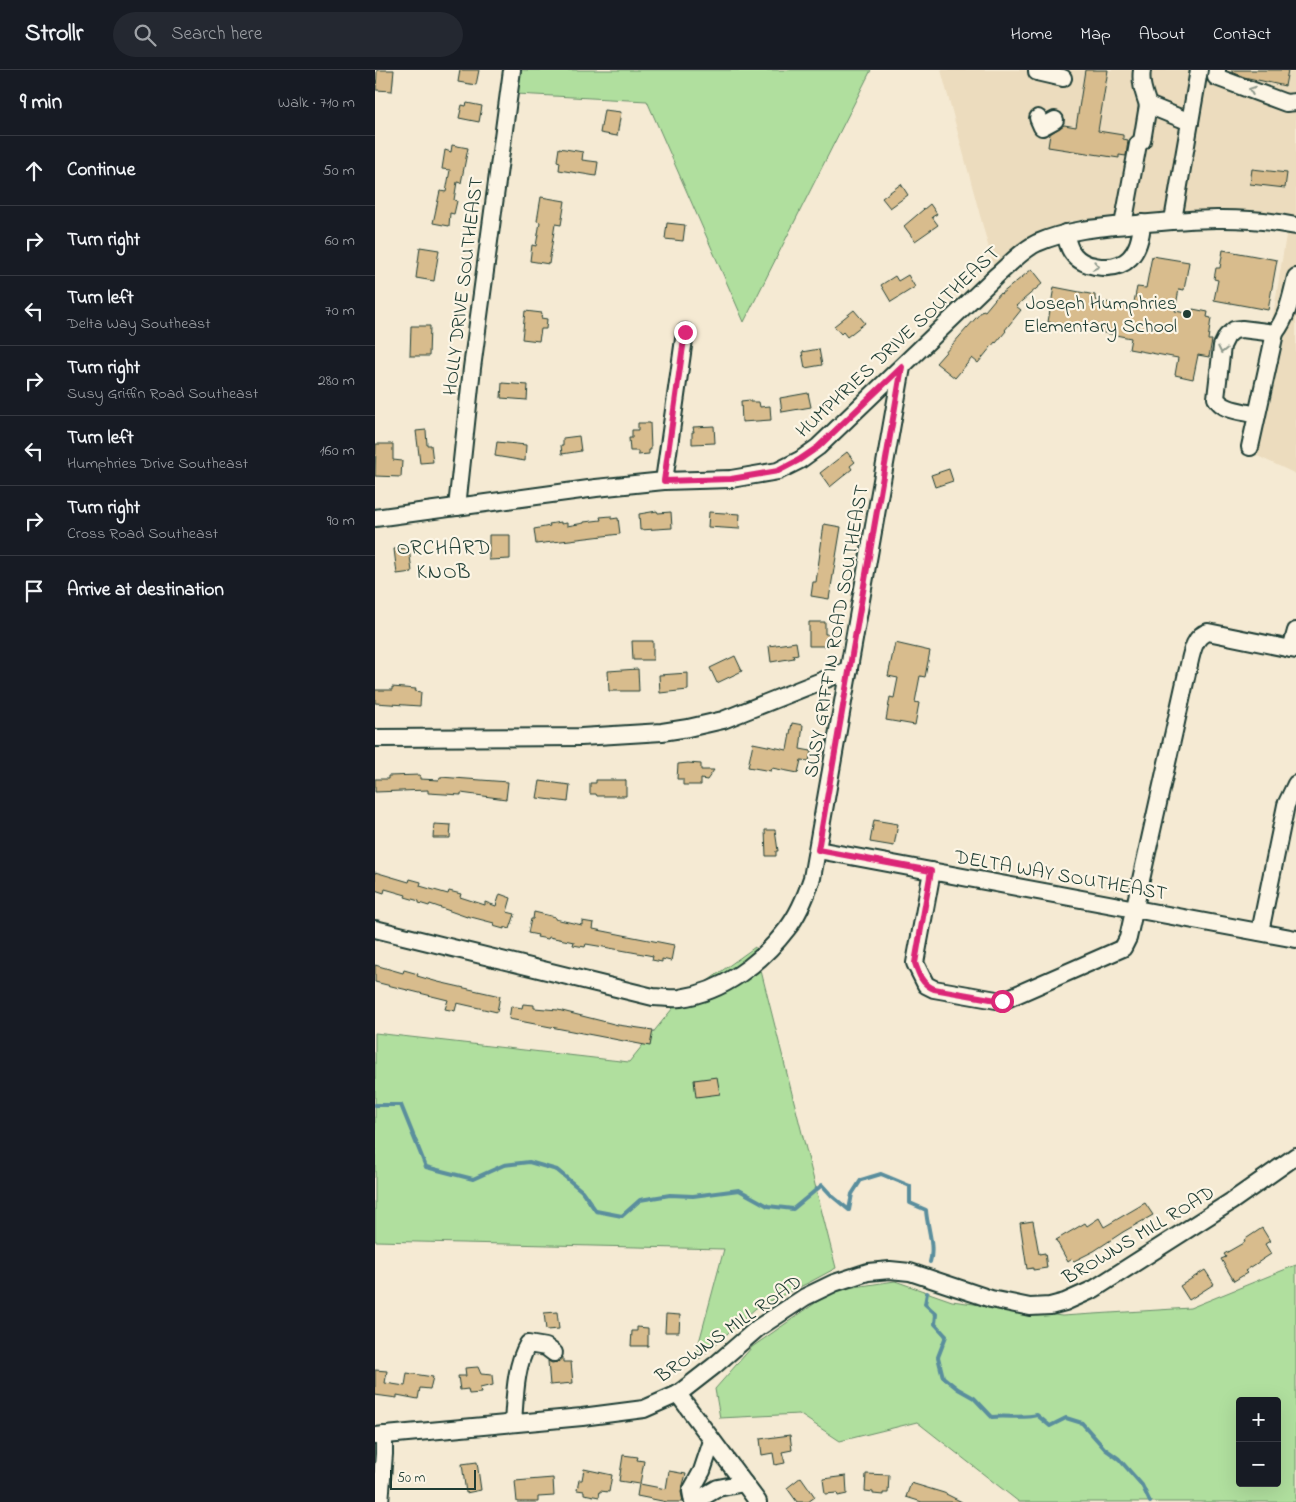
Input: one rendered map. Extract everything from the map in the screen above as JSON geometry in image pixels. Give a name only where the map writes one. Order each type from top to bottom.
[{"type":"street","name":"HOLLY DRIVE SOUTHEAST","points":[[457,507],[512,70]]},
{"type":"street","points":[[1037,70],[1037,72],[1063,78]]},
{"type":"street","points":[[1123,225],[1138,144],[1142,141],[1148,105],[1143,92],[1142,70]]},
{"type":"street","points":[[1173,220],[1199,70]]},
{"type":"street","points":[[1217,70],[1216,77],[1286,103],[1296,102]]},
{"type":"street","points":[[1148,105],[1190,122]]},
{"type":"street","points":[[1038,118],[1042,128],[1055,120]]},
{"type":"street","name":"HUMPHRIES DRIVE SOUTHEAST","points":[[375,518],[664,481],[731,479],[778,471],[818,447],[996,276],[1023,252],[1036,244],[1065,233],[1085,229],[1173,220],[1228,218],[1275,222],[1296,226]]},
{"type":"street","points":[[1065,233],[1069,247],[1074,255],[1090,265],[1110,267],[1124,262],[1135,252],[1141,236],[1142,223]]},
{"type":"street","points":[[1250,447],[1275,333],[1287,314],[1296,277]]},
{"type":"street","points":[[1257,415],[1221,405],[1216,398],[1222,346],[1227,336],[1235,330],[1242,329],[1275,333]]},
{"type":"street","points":[[664,481],[685,332]]},
{"type":"street","name":"SUSY GRIFFIN ROAD SOUTHEAST","points":[[375,928],[653,997],[678,998],[709,991],[738,976],[765,955],[788,928],[804,900],[813,878],[902,367]]},
{"type":"street","points":[[931,871],[915,963],[926,985],[934,989],[1002,1001],[1123,948],[1134,908],[1187,673],[1197,640],[1201,634],[1208,632],[1294,650],[1296,631]]},
{"type":"street","points":[[375,738],[581,737],[661,732],[723,720],[849,670]]},
{"type":"street","points":[[1260,932],[1286,805],[1296,784]]},
{"type":"street","name":"DELTA WAY SOUTHEAST","points":[[818,850],[1296,939]]},
{"type":"street","name":"BROWNS MILL ROAD","points":[[379,1435],[644,1409],[678,1394],[758,1328],[805,1297],[834,1283],[868,1272],[890,1270],[910,1272],[991,1299],[1030,1307],[1050,1306],[1065,1302],[1094,1289],[1232,1201],[1296,1156]]},
{"type":"street","points":[[513,1423],[515,1390],[523,1354],[528,1344],[546,1347],[554,1353]]},
{"type":"street","points":[[678,1394],[758,1502]]},
{"type":"street","points":[[379,1435],[384,1454],[380,1502]]},
{"type":"street","points":[[712,1441],[702,1471],[694,1482],[691,1491],[693,1502],[718,1488],[744,1483]]},
{"type":"street","points":[[702,1471],[728,1461]]},
{"type":"shaded area","points":[[941,70],[1296,70],[1296,474],[1251,453],[1287,229],[1203,216],[1070,221],[996,275]]},
{"type":"green space","points":[[521,70],[871,70],[744,322],[647,101],[516,94]]},
{"type":"green space","points":[[755,947],[836,1268],[756,1308],[699,1359],[698,1346],[724,1249],[375,1241],[375,1033],[629,1062],[677,1003]]},
{"type":"green space","points":[[1296,1265],[1296,1502],[1019,1502],[917,1422],[840,1441],[799,1414],[720,1418],[715,1389],[752,1347],[834,1290],[895,1281],[952,1301],[1062,1316],[1190,1308]]},
{"type":"building","points":[[377,70],[394,70],[392,91],[376,90]]},
{"type":"building","points":[[460,70],[479,70],[476,85],[458,82]]},
{"type":"building","points":[[1085,70],[1108,70],[1098,131],[1123,135],[1123,139],[1128,140],[1126,156],[1119,155],[1119,158],[1048,147],[1050,134],[1064,125],[1076,127]]},
{"type":"building","points":[[1232,70],[1288,70],[1285,86],[1244,77],[1232,72]]},
{"type":"building","points":[[467,103],[482,106],[479,122],[459,118],[462,105],[466,106]]},
{"type":"building","points":[[604,110],[621,112],[617,136],[600,133]]},
{"type":"building","points":[[452,145],[468,148],[461,183],[457,182],[454,200],[457,201],[454,214],[450,213],[449,226],[433,223],[440,191],[446,192],[450,170],[442,169],[445,150],[451,152]]},
{"type":"building","points":[[559,148],[583,152],[582,160],[598,162],[596,176],[559,170],[560,162],[557,161]]},
{"type":"building","points":[[1252,169],[1287,173],[1285,188],[1250,184]]},
{"type":"building","points":[[901,184],[908,195],[890,208],[882,198]]},
{"type":"building","points":[[541,197],[565,201],[561,225],[555,224],[549,264],[530,261],[532,245],[536,246],[540,222],[537,221]]},
{"type":"building","points":[[930,204],[937,214],[932,217],[938,225],[915,241],[904,226]]},
{"type":"building","points":[[667,223],[685,225],[683,241],[665,239]]},
{"type":"building","points":[[420,247],[439,250],[434,281],[416,278]]},
{"type":"building","points":[[1223,250],[1277,260],[1268,310],[1214,300],[1218,280],[1214,279],[1216,268],[1220,268]]},
{"type":"building","points":[[1152,256],[1189,262],[1184,290],[1179,289],[1175,311],[1192,314],[1193,309],[1208,312],[1207,317],[1211,318],[1208,340],[1212,340],[1209,357],[1198,355],[1193,379],[1175,375],[1178,358],[1129,349],[1131,338],[1048,322],[1054,287],[1095,295],[1095,300],[1133,307],[1137,287],[1146,288]]},
{"type":"building","points":[[1032,269],[1043,283],[1016,306],[1021,310],[1006,331],[978,363],[972,358],[955,378],[936,363],[1000,293]]},
{"type":"building","points":[[908,275],[915,287],[891,302],[881,285],[895,276],[898,281]]},
{"type":"building","points":[[854,310],[865,323],[847,337],[843,332],[841,334],[834,326]]},
{"type":"building","points":[[525,311],[542,313],[541,318],[547,319],[546,329],[541,329],[539,341],[522,339]]},
{"type":"building","points":[[411,326],[430,326],[429,356],[410,356]]},
{"type":"building","points":[[819,349],[822,365],[805,368],[802,352]]},
{"type":"building","points":[[502,383],[528,385],[527,400],[501,398]]},
{"type":"building","points":[[808,393],[811,407],[782,412],[780,398]]},
{"type":"building","points":[[750,400],[750,402],[759,402],[760,407],[770,406],[771,420],[742,422],[741,401]]},
{"type":"building","points":[[638,423],[650,423],[651,450],[649,450],[649,454],[638,455],[638,451],[630,451],[629,438],[632,438],[632,430],[638,430]]},
{"type":"building","points":[[714,426],[715,443],[692,444],[693,427]]},
{"type":"building","points":[[426,430],[427,445],[431,445],[433,462],[420,463],[416,431]]},
{"type":"building","points":[[579,436],[581,451],[562,454],[561,445],[563,445],[563,438]]},
{"type":"building","points":[[497,442],[526,445],[525,461],[495,456]]},
{"type":"building","points":[[376,444],[393,444],[393,460],[402,461],[401,477],[375,476]]},
{"type":"building","points":[[847,452],[855,462],[850,466],[852,469],[830,487],[820,473]]},
{"type":"building","points":[[949,469],[953,481],[935,487],[931,475]]},
{"type":"building","points":[[657,511],[658,513],[671,512],[672,528],[640,530],[639,514]]},
{"type":"building","points":[[709,512],[740,514],[739,529],[708,527]]},
{"type":"building","points":[[611,516],[611,519],[618,518],[620,534],[536,544],[534,529],[561,522],[561,524],[567,523],[567,526],[601,520],[600,517]]},
{"type":"building","points":[[824,524],[841,527],[829,599],[811,596],[813,582],[816,582]]},
{"type":"building","points":[[489,535],[510,535],[510,559],[489,560]]},
{"type":"building","points":[[409,548],[412,572],[397,574],[394,549]]},
{"type":"building","points":[[809,622],[825,622],[825,634],[831,634],[830,646],[809,646]]},
{"type":"building","points":[[632,641],[653,641],[653,660],[633,660]]},
{"type":"building","points":[[796,642],[798,654],[793,655],[794,658],[771,662],[769,646]]},
{"type":"building","points":[[895,643],[930,651],[925,677],[920,676],[915,702],[919,703],[915,725],[886,720],[890,697],[894,698],[898,678],[888,676]]},
{"type":"building","points":[[735,656],[742,671],[717,683],[710,668]]},
{"type":"building","points":[[638,669],[639,691],[609,691],[608,671]]},
{"type":"building","points":[[688,673],[688,690],[660,693],[659,675]]},
{"type":"building","points":[[392,687],[416,689],[415,691],[421,692],[420,706],[375,703],[375,690],[392,690]]},
{"type":"building","points":[[792,723],[803,725],[800,749],[811,751],[809,761],[801,760],[798,773],[772,768],[771,771],[748,767],[753,743],[787,750]]},
{"type":"building","points":[[678,764],[701,764],[701,770],[714,770],[707,780],[701,779],[701,785],[683,785],[683,779],[677,779]]},
{"type":"building","points":[[420,775],[420,779],[439,780],[440,777],[508,782],[506,799],[461,793],[461,795],[428,793],[428,790],[375,792],[375,779],[388,779],[388,776]]},
{"type":"building","points":[[596,780],[626,780],[626,796],[597,796],[596,794],[590,794],[590,783],[596,783]]},
{"type":"building","points":[[540,781],[570,785],[568,802],[537,798]]},
{"type":"building","points":[[874,820],[898,824],[894,846],[870,842]]},
{"type":"building","points":[[434,824],[451,825],[450,838],[433,838]]},
{"type":"building","points":[[765,830],[775,830],[778,851],[776,851],[776,856],[766,856]]},
{"type":"building","points":[[375,872],[409,882],[410,879],[421,882],[420,886],[448,894],[449,891],[461,894],[460,897],[485,905],[485,902],[496,906],[500,894],[511,898],[507,912],[515,914],[510,929],[493,926],[494,923],[467,917],[430,904],[429,906],[419,903],[419,901],[405,897],[406,895],[385,889],[384,893],[375,890]]},
{"type":"building","points":[[534,912],[582,925],[582,921],[594,923],[593,929],[674,945],[671,961],[662,959],[662,962],[652,960],[653,956],[586,944],[585,947],[573,945],[574,942],[549,937],[548,939],[537,937],[538,935],[528,933]]},
{"type":"building","points":[[375,965],[403,973],[404,970],[438,982],[500,996],[497,1012],[457,1003],[455,1011],[445,1009],[448,1000],[375,982]]},
{"type":"building","points":[[523,1004],[534,1005],[534,1008],[558,1010],[618,1025],[653,1030],[650,1046],[509,1019],[511,1006],[522,1008]]},
{"type":"building","points":[[717,1077],[720,1094],[696,1097],[694,1080]]},
{"type":"building","points":[[1145,1203],[1153,1215],[1094,1251],[1068,1262],[1056,1240],[1085,1223],[1087,1226],[1099,1218],[1104,1227]]},
{"type":"building","points":[[1033,1221],[1039,1254],[1045,1253],[1047,1268],[1027,1269],[1020,1223]]},
{"type":"building","points":[[1262,1228],[1270,1241],[1265,1244],[1271,1254],[1245,1271],[1247,1273],[1234,1281],[1221,1259],[1226,1257],[1224,1254],[1245,1242],[1244,1240]]},
{"type":"building","points":[[1205,1270],[1214,1284],[1189,1300],[1180,1286]]},
{"type":"building","points":[[557,1312],[559,1329],[546,1330],[544,1313]]},
{"type":"building","points":[[666,1314],[680,1315],[679,1332],[665,1332]]},
{"type":"building","points":[[637,1327],[648,1328],[648,1346],[631,1346],[632,1331],[637,1331]]},
{"type":"building","points":[[563,1357],[563,1362],[571,1362],[573,1383],[550,1385],[548,1361],[552,1363],[557,1362]]},
{"type":"building","points":[[478,1367],[481,1374],[492,1375],[493,1385],[480,1388],[481,1393],[469,1394],[468,1389],[460,1390],[458,1376],[466,1376],[465,1368]]},
{"type":"building","points":[[375,1370],[387,1371],[385,1383],[405,1386],[407,1373],[433,1377],[430,1389],[420,1388],[418,1399],[397,1395],[397,1398],[375,1395]]},
{"type":"building","points":[[790,1435],[792,1450],[782,1452],[785,1463],[775,1465],[773,1453],[762,1455],[760,1439]]},
{"type":"building","points":[[623,1455],[638,1457],[637,1460],[644,1461],[640,1484],[666,1489],[669,1471],[686,1474],[681,1492],[683,1502],[667,1502],[637,1496],[639,1484],[619,1481]]},
{"type":"building","points":[[477,1462],[481,1490],[466,1493],[462,1464]]},
{"type":"building","points":[[584,1469],[612,1475],[609,1492],[600,1491],[599,1497],[584,1494],[584,1491],[577,1490],[579,1480],[582,1480]]},
{"type":"building","points":[[866,1474],[889,1475],[888,1493],[883,1493],[883,1495],[865,1491]]},
{"type":"building","points":[[846,1476],[847,1494],[838,1496],[837,1493],[825,1494],[823,1479]]},
{"type":"building","points":[[801,1477],[815,1497],[808,1502],[797,1502],[787,1488]]},
{"type":"building","points":[[553,1478],[554,1496],[538,1497],[538,1502],[517,1502],[515,1481]]},
{"type":"building","points":[[911,1483],[944,1493],[962,1502],[922,1502],[906,1497]]},
{"type":"waterway","points":[[375,1105],[401,1105],[426,1167],[473,1179],[504,1165],[529,1162],[557,1170],[582,1191],[596,1211],[622,1216],[640,1200],[670,1195],[693,1196],[739,1190],[768,1206],[793,1209],[822,1185],[849,1210],[852,1194],[861,1180],[881,1174],[910,1186],[910,1203],[926,1210],[931,1243],[930,1262]]},
{"type":"waterway","points":[[927,1293],[925,1304],[936,1314],[935,1324],[946,1336],[938,1357],[943,1377],[958,1389],[974,1398],[992,1417],[1026,1417],[1037,1415],[1050,1426],[1066,1418],[1082,1423],[1105,1449],[1119,1459],[1142,1485],[1150,1502]]},
{"type":"place","name":"Joseph Humphries Elementary School","points":[[1187,314]]},
{"type":"district","name":"ORCHARD KNOB","points":[[444,559]]},
{"type":"route","points":[[685,332],[664,481],[731,479],[778,471],[818,447],[902,367],[818,850],[931,871],[915,963],[919,973],[926,985],[934,989],[1002,1001]]}]
